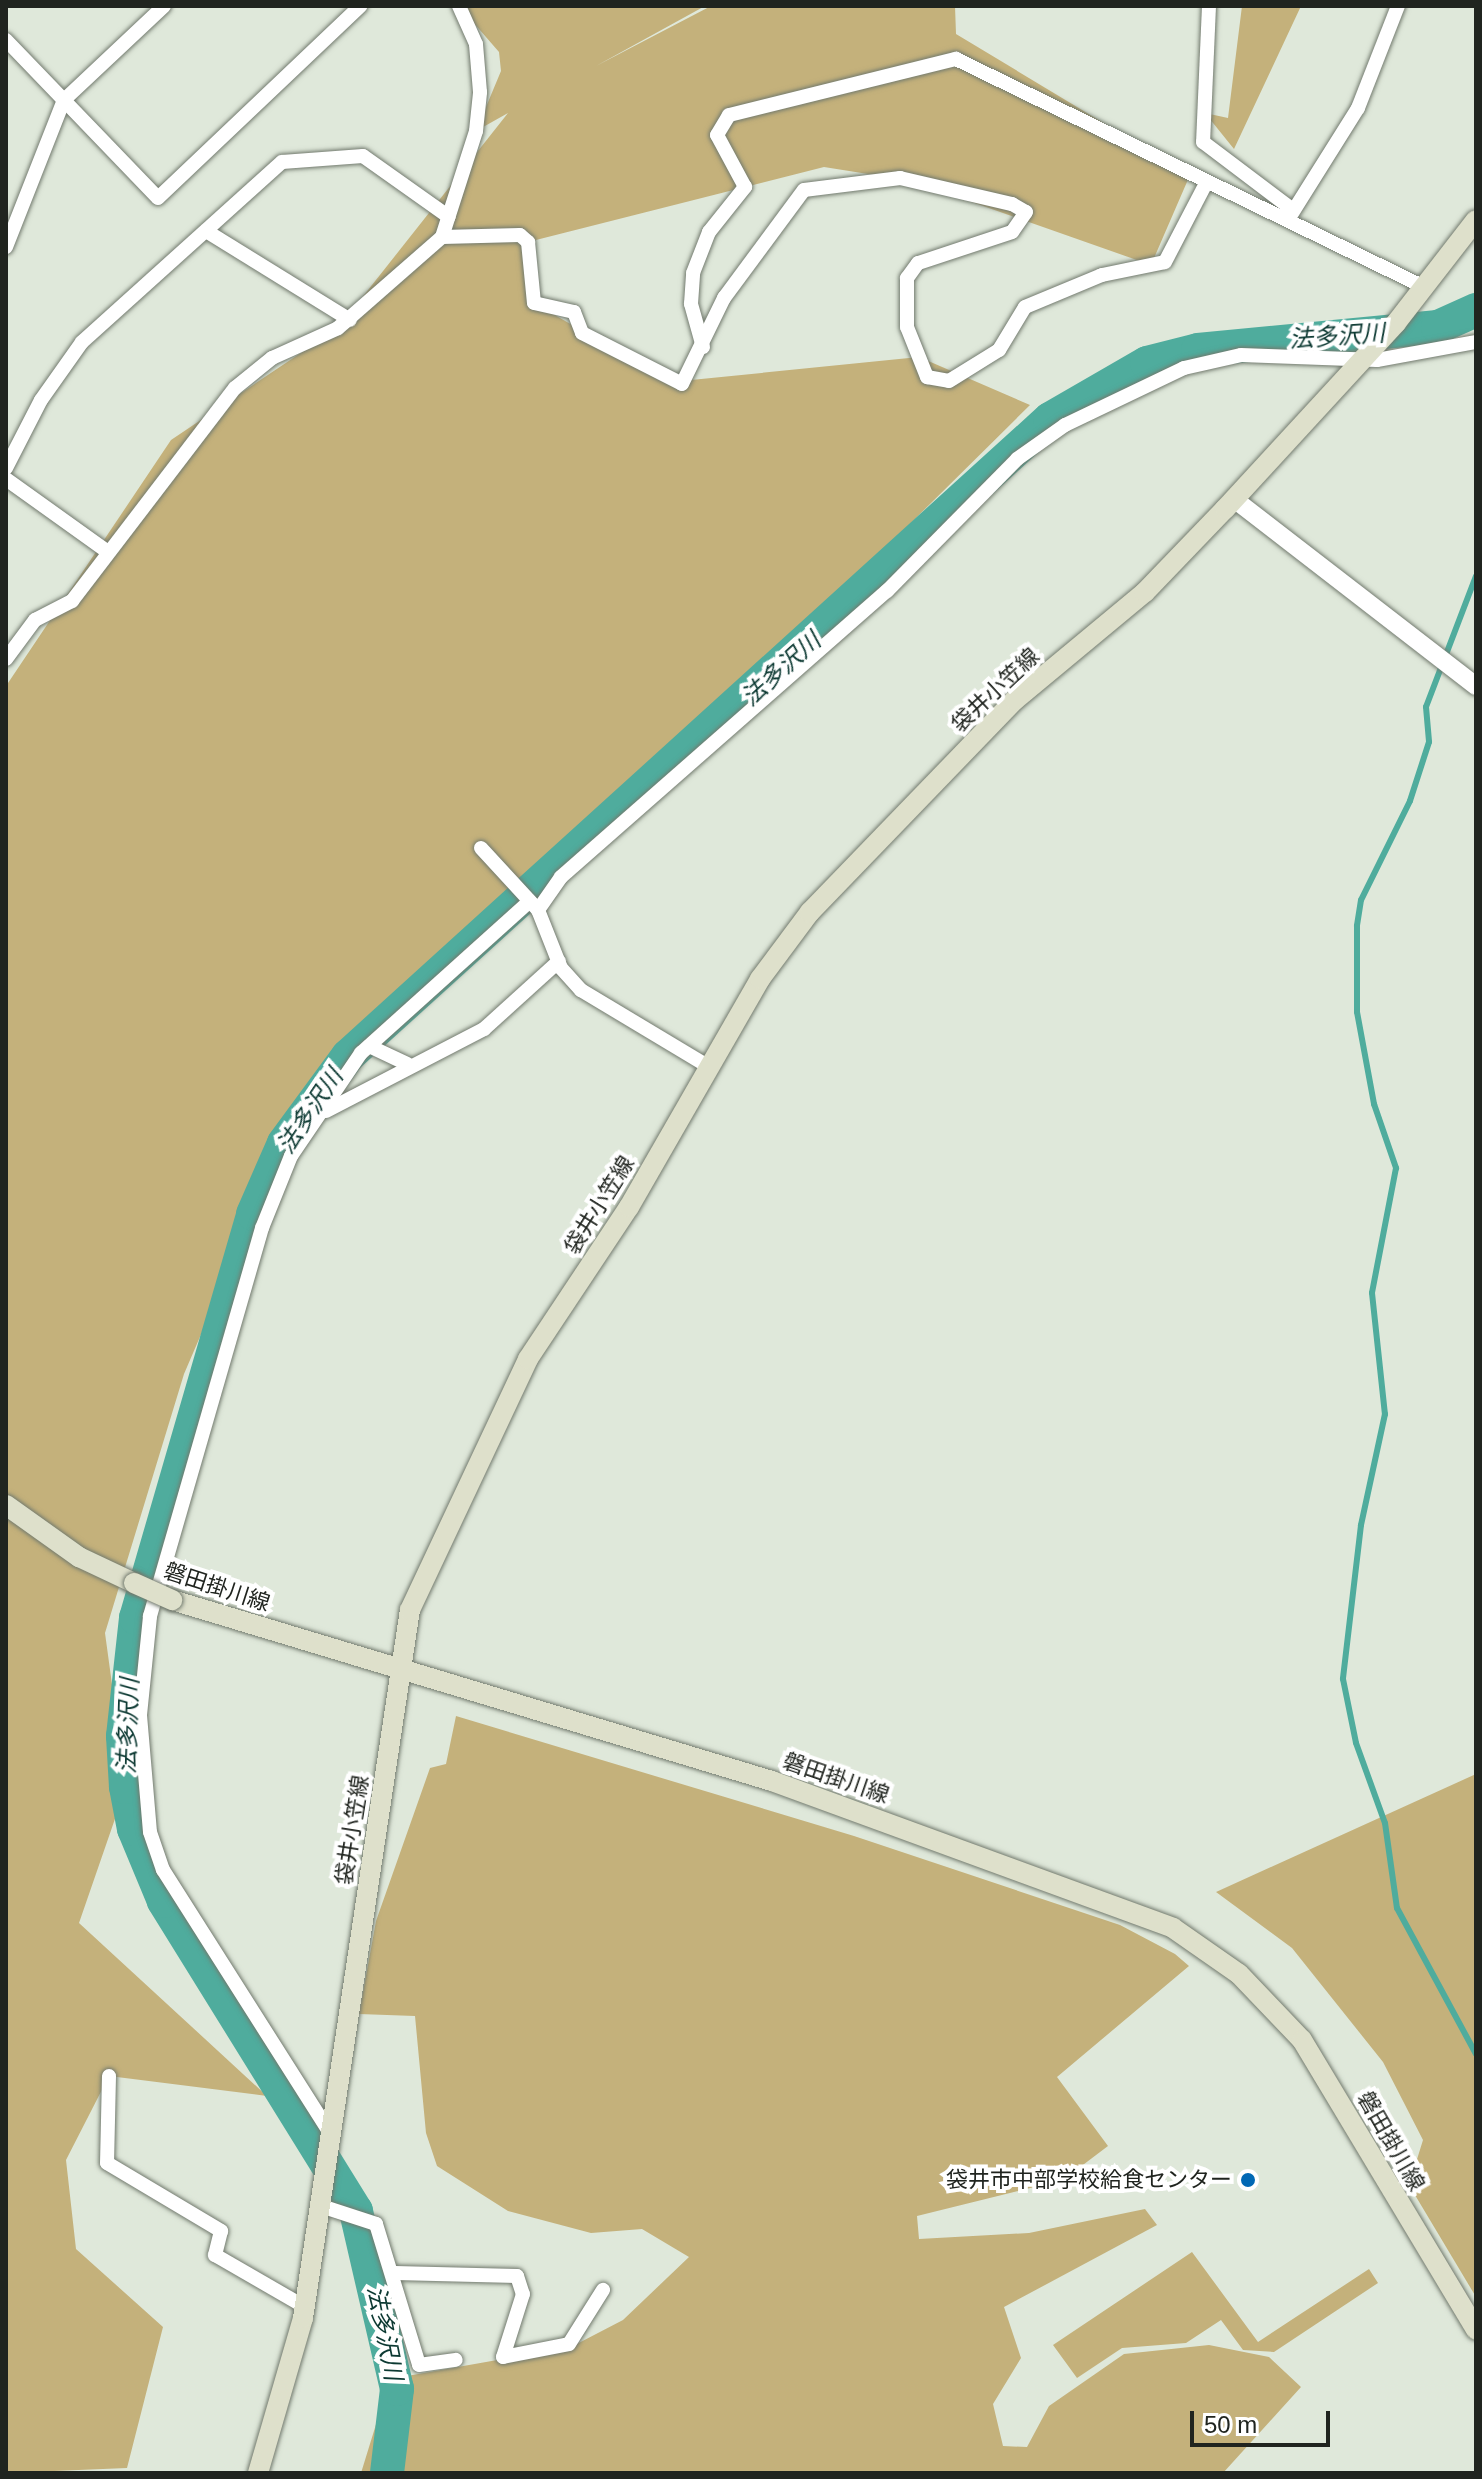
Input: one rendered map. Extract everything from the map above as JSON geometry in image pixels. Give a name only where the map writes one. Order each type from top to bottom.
[{"type":"main road","name":"袋井小笠線","points":[[258,2473],[305,2307],[410,1610],[528,1359],[629,1207],[706,1065],[810,912],[1015,700],[1145,592],[1396,323],[1476,220]]},
{"type":"main road","name":"磐田掛川線","points":[[6,1505],[79,1557],[172,1600],[952,1843],[1124,1905],[1209,1950],[1302,2040],[1476,2330]]},
{"type":"street","points":[[6,247],[64,100],[164,6]]},
{"type":"street","points":[[6,40],[158,198],[360,6]]},
{"type":"street","points":[[6,659],[35,620],[72,601],[235,388],[272,358],[350,320],[442,237],[476,131],[480,92],[476,44],[459,6]]},
{"type":"street","points":[[1289,216],[1376,72],[1398,6]]},
{"type":"street","points":[[1206,9],[1203,142],[1289,216]]},
{"type":"street","points":[[703,347],[691,304],[693,273],[709,232],[745,187],[717,135],[729,115],[956,59],[1205,185],[1289,216],[1424,287]]},
{"type":"street","points":[[6,468],[41,400],[82,342],[282,162],[363,156],[449,217]]},
{"type":"street","points":[[442,237],[520,235],[528,242],[534,303],[574,312],[582,333],[671,382],[682,384],[703,347],[724,298],[804,190],[900,178],[1026,212],[1012,232],[918,263],[907,278],[907,327],[927,377],[949,381],[999,350],[1025,307],[1102,275],[1165,262],[1205,185]]},
{"type":"street","points":[[206,231],[350,320]]},
{"type":"street","points":[[330,2133],[163,1870],[140,1777],[150,1616],[277,1182],[369,1046],[534,905],[561,877],[887,591],[1017,459],[1065,425],[1184,368],[1241,355],[1361,357],[1476,342]]},
{"type":"street","points":[[6,479],[108,552]]},
{"type":"street","points":[[1234,499],[1476,686]]},
{"type":"street","points":[[481,848],[534,905],[559,961],[581,990],[706,1065]]},
{"type":"street","points":[[322,1113],[407,1064],[484,1029],[559,961]]},
{"type":"street","points":[[369,1046],[407,1064]]},
{"type":"street","points":[[109,2076],[107,2163],[221,2231],[215,2255],[305,2307]]},
{"type":"street","points":[[321,2206],[376,2224],[395,2273],[419,2365],[456,2360]]},
{"type":"street","points":[[395,2273],[517,2276],[523,2294],[503,2357],[569,2344],[603,2290]]},
{"type":"shaded area","points":[[459,6],[705,6],[596,66],[711,6],[955,6],[956,34],[1190,175],[1151,265],[912,181],[824,167],[528,242],[534,303],[671,382],[919,357],[1030,405],[620,811],[361,1053],[260,1197],[184,1374],[105,1633],[126,1787],[79,1923],[267,2096],[109,2076],[66,2160],[76,2249],[163,2327],[127,2468],[6,2473],[6,686],[171,440],[338,328],[508,113],[476,131],[501,71],[499,52]]},
{"type":"shaded area","points":[[1242,6],[1301,6],[1234,149],[1205,113],[1228,118]]},
{"type":"shaded area","points":[[456,1716],[854,1836],[1120,1925],[1175,1954],[1189,1966],[1057,2077],[1108,2146],[1063,2180],[917,2216],[919,2239],[1029,2233],[1145,2209],[1157,2225],[1004,2307],[1021,2358],[993,2404],[1003,2446],[1027,2447],[1049,2406],[1124,2354],[1209,2345],[1269,2357],[1301,2387],[1223,2473],[361,2473],[390,2379],[571,2347],[623,2320],[689,2257],[642,2229],[591,2233],[508,2211],[437,2166],[426,2133],[415,2016],[359,2014],[376,1921],[430,1768],[446,1764]]},
{"type":"shaded area","points":[[1476,1774],[1476,2297],[1409,2185],[1423,2140],[1383,2062],[1292,1948],[1216,1892]]},
{"type":"shaded area","points":[[1192,2252],[1258,2342],[1369,2269],[1378,2283],[1274,2352],[1243,2350],[1221,2320],[1186,2343],[1122,2348],[1077,2378],[1053,2345]]},
{"type":"waterway","name":"法多沢川","points":[[387,2473],[397,2389],[356,2211],[164,1901],[134,1829],[126,1787],[123,1736],[136,1618],[253,1214],[284,1143],[348,1056],[1050,419],[1147,363],[1198,350],[1438,327],[1476,310]]},
{"type":"waterway","points":[[1476,576],[1426,707],[1429,742],[1410,801],[1361,900],[1357,926],[1357,1012],[1374,1104],[1396,1168],[1372,1293],[1385,1414],[1361,1525],[1343,1679],[1356,1743],[1385,1823],[1397,1908],[1476,2054]]},
{"type":"place","name":"袋井市中部学校給食センター","points":[[1248,2180]]}]
